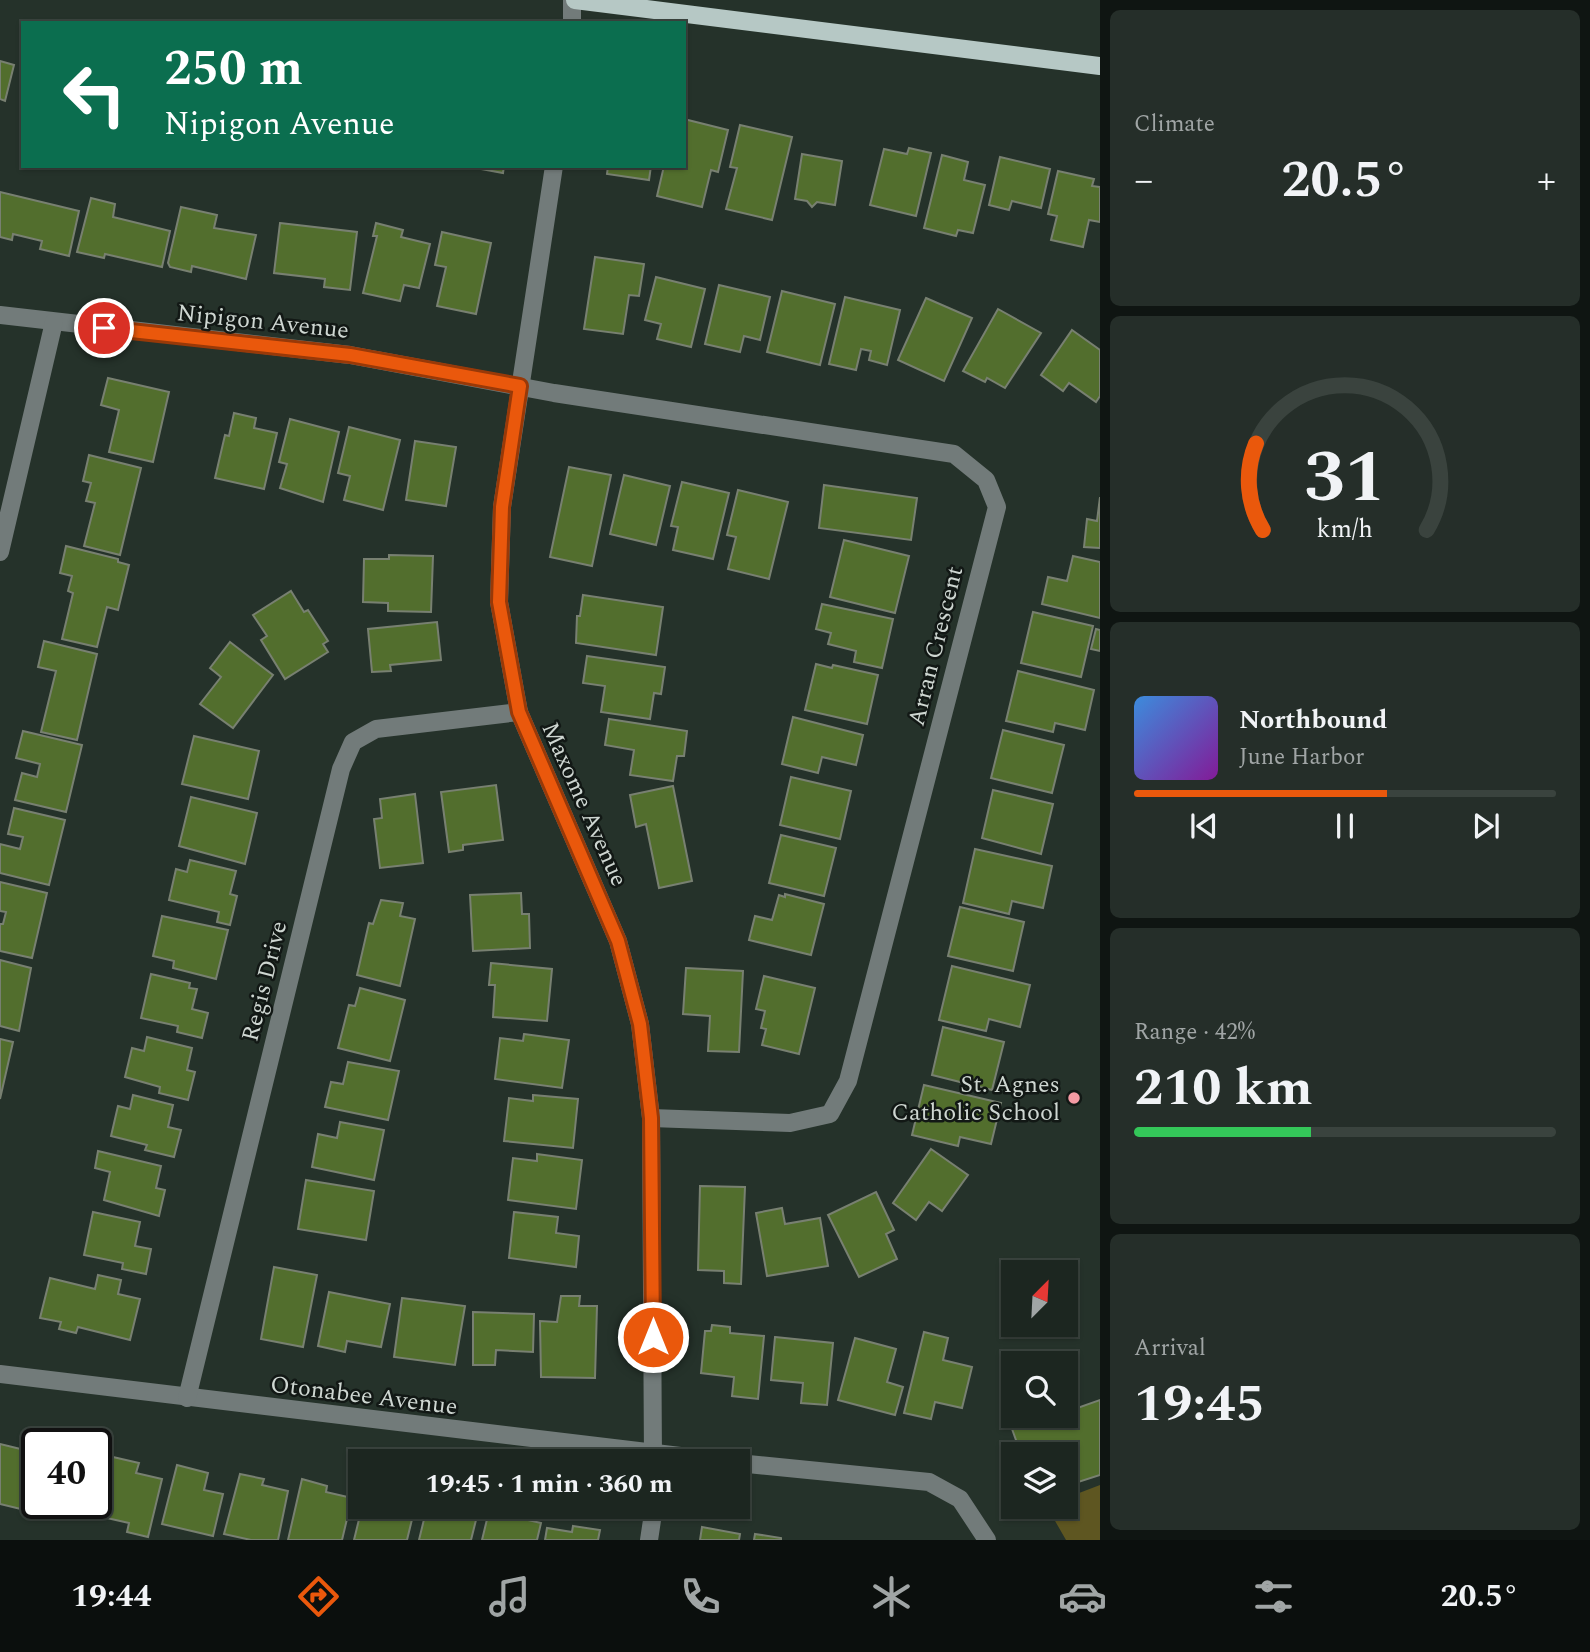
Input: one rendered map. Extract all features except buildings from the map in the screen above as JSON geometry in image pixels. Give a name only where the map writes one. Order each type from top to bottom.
[{"type":"main road","points":[[574,0],[1100,66]]},
{"type":"street","points":[[572,21],[574,0]]},
{"type":"street","name":"Maxome Avenue","points":[[554,168],[502,507],[499,602],[519,712],[618,941],[640,1024],[651,1118],[653,1449]]},
{"type":"street","name":"Nipigon Avenue","points":[[0,315],[350,355],[520,386]]},
{"type":"street","points":[[0,552],[54,322]]},
{"type":"street","name":"Arran Crescent","points":[[520,386],[954,454],[986,480],[996,507],[848,1081],[830,1114],[790,1123],[651,1118]]},
{"type":"street","name":"Regis Drive","points":[[187,1398],[341,769],[353,742],[376,729],[519,712]]},
{"type":"street","name":"Otonabee Avenue","points":[[0,1374],[590,1449]]},
{"type":"street","points":[[750,1464],[929,1482],[960,1499],[987,1540]]},
{"type":"street","points":[[649,1540],[652,1519]]},
{"type":"shaded area","points":[[1100,1485],[1100,1540],[1066,1540],[1054,1519],[1078,1519],[1078,1493]]},
{"type":"place","name":"St. Agnes Catholic School","points":[[1074,1098]]},
{"type":"route","points":[[104,328],[350,355],[520,386],[502,507],[499,602],[519,712],[618,941],[640,1024],[651,1118],[653,1337]]}]
